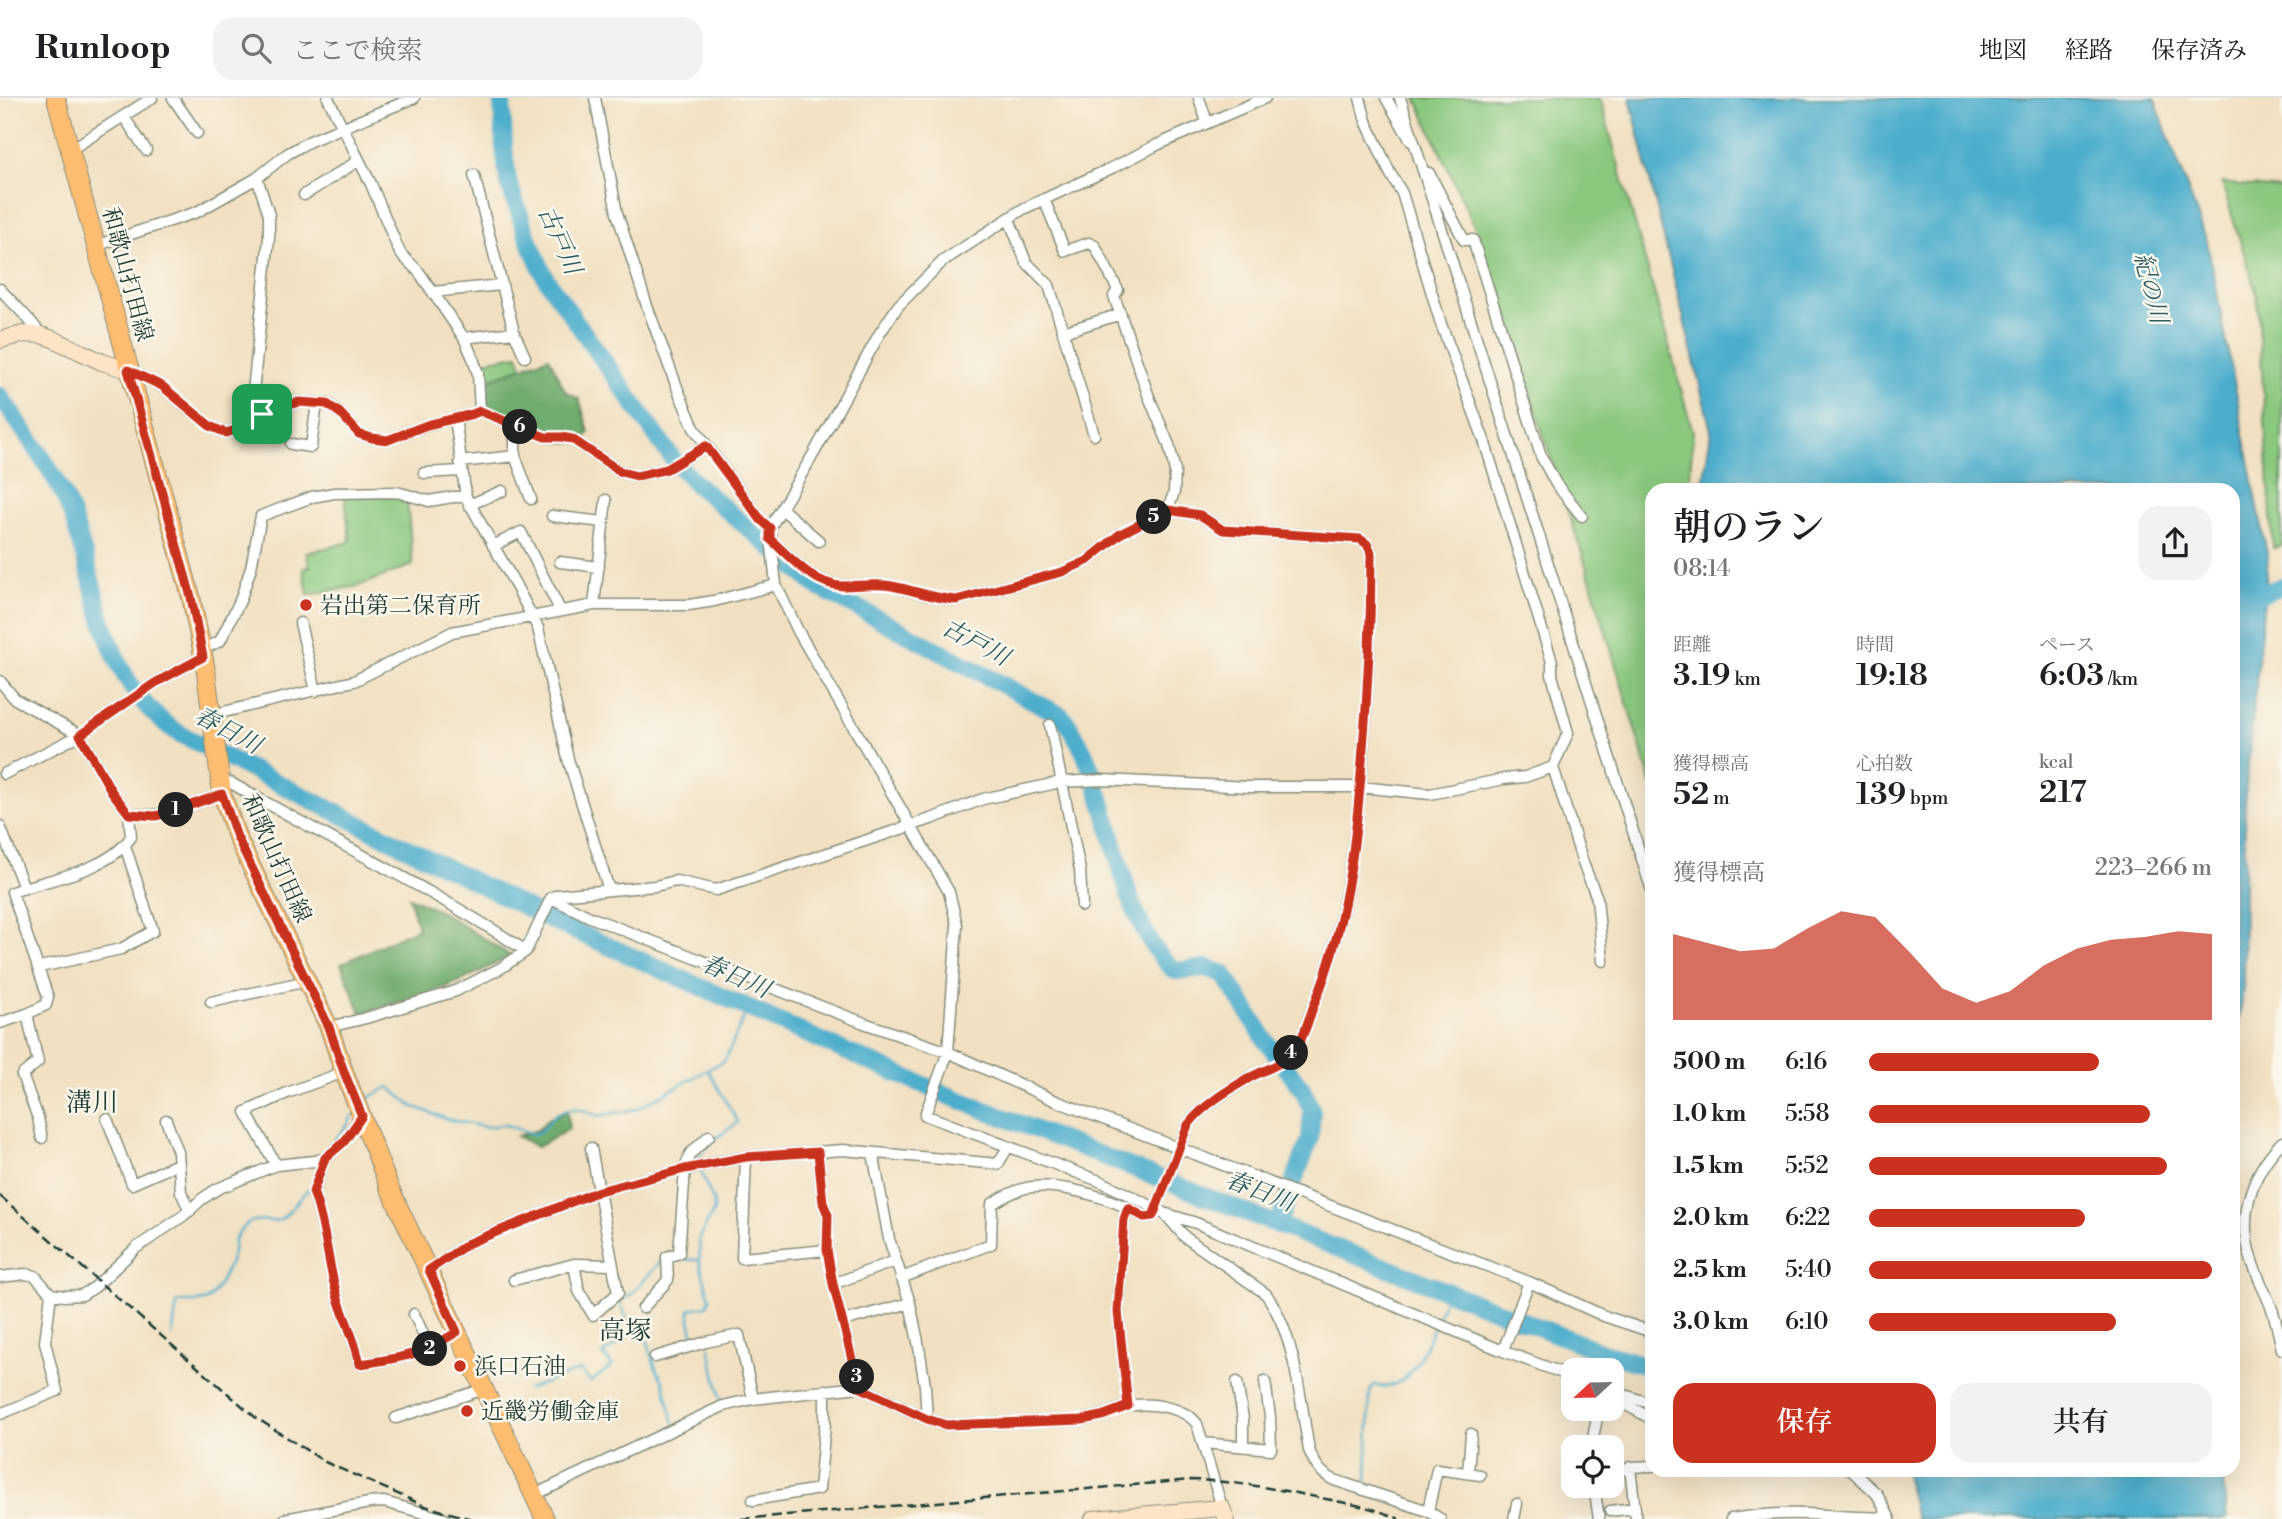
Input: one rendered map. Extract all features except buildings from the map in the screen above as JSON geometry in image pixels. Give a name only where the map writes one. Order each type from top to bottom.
[{"type":"main road","name":"和歌山打田線","points":[[56,98],[191,597],[202,653],[220,783],[237,837],[329,1027],[390,1189],[545,1519]]},
{"type":"street","points":[[127,98],[129,113],[146,150]]},
{"type":"street","points":[[70,150],[152,98]]},
{"type":"street","points":[[173,98],[197,133]]},
{"type":"street","points":[[328,98],[371,184],[400,253],[419,272],[464,338],[478,374],[480,411]]},
{"type":"street","points":[[95,246],[197,212],[257,178],[286,155],[310,141],[414,98]]},
{"type":"street","points":[[595,98],[617,213],[647,306],[694,428],[770,534],[814,577],[829,584],[842,586],[865,583],[891,586],[938,599],[956,600],[1062,572],[1087,561],[1120,534],[1168,510],[1200,515],[1223,530],[1360,539],[1367,544],[1371,553],[1368,689],[1356,837],[1341,917],[1326,975],[1298,1045],[1288,1057],[1272,1068],[1253,1076],[1196,1114],[1188,1125],[1177,1152],[1160,1208],[1153,1216],[1144,1217],[1092,1194],[1031,1187],[992,1204],[991,1244],[901,1278]]},
{"type":"street","points":[[1199,98],[1208,122]]},
{"type":"street","points":[[1265,98],[1044,199],[943,261],[898,306],[880,333],[782,509],[770,534],[776,585],[798,631],[948,892],[957,925],[947,1058],[925,1115],[1102,1182],[1503,1351],[1561,1373]]},
{"type":"street","points":[[1360,98],[1366,121],[1402,193],[1441,324],[1483,440],[1552,662],[1552,675],[1568,733],[1553,767],[1583,863],[1597,898],[1603,961]]},
{"type":"street","points":[[1386,98],[1464,240],[1473,240],[1541,456],[1556,484],[1582,516]]},
{"type":"street","points":[[1400,98],[1645,869]]},
{"type":"street","points":[[304,195],[358,161]]},
{"type":"street","points":[[474,175],[514,332],[525,358]]},
{"type":"street","points":[[257,178],[269,215],[253,392],[262,414]]},
{"type":"street","points":[[1044,199],[1065,251],[1089,243],[1095,246],[1118,290],[1114,296],[1175,471],[1174,492],[1168,510]]},
{"type":"street","points":[[1009,219],[1026,262],[1049,285],[1094,435]]},
{"type":"street","points":[[433,292],[501,285]]},
{"type":"street","points":[[0,289],[14,306],[30,318],[41,335]]},
{"type":"street","points":[[1063,332],[1121,314]]},
{"type":"street","points":[[464,338],[514,332]]},
{"type":"street","points":[[1,340],[23,334],[54,339],[162,386],[210,426],[226,433],[239,429],[262,414],[299,402],[327,404],[340,413],[359,434],[388,440],[427,425],[480,411],[545,437],[572,439],[621,472],[637,476],[667,469],[706,446]]},
{"type":"street","points":[[290,444],[311,447],[317,403]]},
{"type":"street","points":[[455,418],[468,501],[533,616],[568,759],[609,890]]},
{"type":"street","points":[[515,425],[515,456],[531,499]]},
{"type":"street","points":[[424,473],[515,456]]},
{"type":"street","points":[[4,774],[80,735],[220,640],[240,601],[251,568],[261,516],[312,497],[334,493],[397,492],[429,502],[453,497],[468,501],[502,491]]},
{"type":"street","points":[[594,605],[607,500]]},
{"type":"street","points":[[782,509],[819,541]]},
{"type":"street","points":[[552,516],[603,522]]},
{"type":"street","points":[[493,546],[521,531],[560,610]]},
{"type":"street","points":[[560,562],[599,567]]},
{"type":"street","points":[[212,721],[354,681],[452,632],[594,605],[689,605],[776,585]]},
{"type":"street","points":[[300,623],[316,691]]},
{"type":"street","points":[[0,681],[15,699],[80,735],[112,792],[129,814],[131,837],[111,858],[67,876],[12,892],[40,967],[48,997],[46,1005],[0,1023]]},
{"type":"street","points":[[1050,725],[1080,870],[1082,905]]},
{"type":"street","points":[[329,1027],[456,991],[501,968],[529,947],[549,902],[557,895],[655,886],[676,881],[716,890],[983,799],[1060,782],[1103,780],[1250,787],[1360,787],[1430,794],[1525,777],[1553,767]]},
{"type":"street","points":[[129,814],[155,816],[168,813],[220,783],[231,783],[496,932],[529,947]]},
{"type":"street","points":[[0,827],[24,888]]},
{"type":"street","points":[[40,967],[121,949],[153,931],[125,846]]},
{"type":"street","points":[[549,902],[864,1023],[1177,1152],[1529,1282],[1604,1316],[1645,1330]]},
{"type":"street","points":[[211,1002],[307,981]]},
{"type":"street","points":[[27,1014],[38,1062],[22,1075],[38,1118],[42,1138]]},
{"type":"street","points":[[276,1165],[246,1112],[344,1072]]},
{"type":"street","points":[[0,1277],[26,1274],[35,1276],[51,1294],[82,1295],[95,1287],[136,1248],[217,1189],[276,1165],[320,1160],[344,1142],[362,1116]]},
{"type":"street","points":[[107,1119],[132,1184],[178,1164]]},
{"type":"street","points":[[166,1120],[178,1152],[181,1192],[190,1211]]},
{"type":"street","points":[[643,1308],[668,1280],[667,1257],[679,1253],[685,1169],[690,1154],[709,1136]]},
{"type":"street","points":[[2282,1142],[2267,1158],[2256,1177],[2248,1205],[2246,1233],[2252,1260],[2273,1313],[2282,1349]]},
{"type":"street","points":[[429,1270],[469,1243],[599,1191],[685,1169],[746,1157],[843,1150],[998,1164],[1008,1147]]},
{"type":"street","points":[[574,1264],[579,1291],[593,1315],[618,1293],[591,1148]]},
{"type":"street","points":[[818,1152],[823,1203],[828,1215],[827,1250],[859,1387]]},
{"type":"street","points":[[873,1153],[895,1261],[910,1303],[925,1385],[927,1419]]},
{"type":"street","points":[[746,1157],[742,1258],[827,1250]]},
{"type":"street","points":[[320,1160],[313,1192],[322,1216],[337,1297],[356,1345],[360,1364],[400,1358],[430,1349],[457,1332]]},
{"type":"street","points":[[1128,1208],[1124,1219],[1118,1312],[1128,1406]]},
{"type":"street","points":[[1160,1208],[1185,1237],[1266,1294],[1275,1306],[1290,1350],[1309,1450],[1322,1474],[1428,1511],[1440,1519]]},
{"type":"street","points":[[833,1284],[895,1261]]},
{"type":"street","points":[[514,1280],[574,1264],[612,1265]]},
{"type":"street","points":[[1503,1351],[1529,1282]]},
{"type":"street","points":[[0,1414],[57,1391],[45,1342],[51,1294]]},
{"type":"street","points":[[844,1321],[910,1303]]},
{"type":"street","points":[[414,1314],[430,1349]]},
{"type":"street","points":[[655,1357],[739,1335],[754,1399]]},
{"type":"street","points":[[1203,1443],[1271,1449],[1265,1381]]},
{"type":"street","points":[[1237,1382],[1243,1419],[1243,1446]]},
{"type":"street","points":[[534,1496],[723,1406],[754,1399],[825,1390],[859,1387],[927,1419],[946,1425],[1082,1420],[1135,1405],[1161,1406],[1194,1419],[1224,1514],[1099,1519]]},
{"type":"street","points":[[396,1418],[484,1389]]},
{"type":"street","points":[[753,1500],[819,1489],[825,1390]]},
{"type":"street","points":[[1624,1395],[1645,1402]]},
{"type":"street","points":[[1624,1404],[1645,1415]]},
{"type":"street","points":[[1428,1511],[1437,1469],[1474,1474],[1471,1434]]},
{"type":"street","points":[[1624,1469],[1645,1466]]},
{"type":"street","points":[[1610,1511],[1635,1514],[1631,1469]]},
{"type":"street","points":[[1731,1519],[1806,1514],[1890,1518],[1877,1494],[1859,1477]]},
{"type":"street","points":[[1596,1498],[1599,1519]]},
{"type":"street","points":[[285,1519],[384,1502],[446,1519]]},
{"type":"street","points":[[1514,1519],[1517,1504]]},
{"type":"green space","points":[[1416,98],[1600,98],[1693,432],[1689,483],[1645,483],[1645,763],[1586,566],[1478,234]]},
{"type":"green space","points":[[2222,183],[2282,187],[2282,546],[2273,548],[2257,295]]},
{"type":"green space","points":[[518,355],[522,367],[484,382],[478,362]]},
{"type":"green space","points":[[549,357],[565,391],[579,399],[589,432],[583,441],[561,432],[542,430],[487,406],[484,382]]},
{"type":"green space","points":[[345,496],[394,496],[407,501],[413,565],[358,586],[308,595],[303,568],[310,567],[306,553],[350,542]]},
{"type":"green space","points":[[409,897],[443,913],[511,956],[427,994],[361,1013],[341,964],[418,928]]},
{"type":"green space","points":[[567,1111],[569,1129],[537,1147],[517,1136],[538,1130],[548,1119]]},
{"type":"water","name":"紀の川","points":[[1630,98],[2154,98],[2207,241],[2268,559],[2245,796],[2243,988],[2240,1016],[2240,483],[1703,483],[1711,431]]},
{"type":"water","points":[[1907,1477],[2223,1477],[2227,1519],[1916,1519]]},
{"type":"waterway","name":"古戸川","points":[[502,98],[508,181],[529,241],[546,279],[672,458],[696,484],[818,587],[1062,716],[1076,736],[1096,783],[1134,908],[1151,942],[1175,971],[1207,968],[1224,974],[1266,1041],[1303,1090],[1312,1111],[1310,1139],[1278,1224]]},
{"type":"waterway","name":"春日川","points":[[0,396],[56,480],[70,510],[97,603],[118,662],[134,689],[154,714],[180,734],[561,925],[849,1053],[947,1095],[1607,1354],[1645,1365]]},
{"type":"waterway","points":[[2240,603],[2282,586]]},
{"type":"waterway","points":[[365,1100],[389,1087],[412,1106],[447,1119],[485,1127],[505,1125],[534,1134],[540,1132],[556,1114],[569,1109],[580,1109],[599,1116],[637,1109],[725,1060],[748,1008]]},
{"type":"waterway","points":[[699,1162],[699,1156],[715,1139],[738,1122],[708,1070]]},
{"type":"waterway","points":[[323,1154],[349,1123],[352,1115]]},
{"type":"waterway","points":[[697,1340],[694,1338],[690,1309],[707,1306],[710,1299],[700,1264],[699,1238],[714,1210],[714,1203],[700,1169]]},
{"type":"waterway","points":[[172,1336],[177,1304],[204,1301],[211,1297],[229,1263],[235,1239],[243,1228],[255,1221],[279,1220],[309,1189]]},
{"type":"waterway","points":[[674,1259],[699,1260]]},
{"type":"waterway","points":[[664,1260],[632,1294],[619,1300],[626,1317],[646,1336],[655,1366],[664,1384],[674,1423]]},
{"type":"waterway","points":[[1437,1320],[1448,1290]]},
{"type":"waterway","points":[[1367,1482],[1370,1391],[1374,1385],[1396,1384],[1413,1369],[1434,1326]]},
{"type":"waterway","points":[[528,1389],[580,1370],[591,1382],[612,1366],[603,1354],[639,1329]]},
{"type":"waterway","points":[[709,1346],[721,1401]]},
{"type":"railway","points":[[0,1196],[255,1417],[325,1462],[425,1506],[472,1519]]},
{"type":"railway","points":[[741,1519],[1191,1480],[1293,1492],[1363,1507],[1399,1519]]},
{"type":"place","name":"岩出第二保育所","points":[[306,605]]},
{"type":"place","name":"浜口石油","points":[[460,1366]]},
{"type":"place","name":"近畿労働金庫","points":[[467,1411]]},
{"type":"district","name":"溝川","points":[[92,1102]]},
{"type":"district","name":"高塚","points":[[625,1330]]},
{"type":"route","points":[[128,370],[162,386],[210,426],[226,433],[239,429],[262,414],[299,402],[327,404],[340,413],[359,434],[388,440],[427,425],[480,411],[545,437],[572,439],[621,472],[637,476],[667,469],[706,446],[761,520],[770,528],[770,539],[814,577],[842,586],[865,583],[891,586],[938,599],[956,600],[1062,572],[1087,561],[1120,534],[1168,510],[1200,515],[1223,530],[1360,539],[1367,544],[1371,553],[1371,623],[1356,837],[1341,917],[1326,975],[1298,1045],[1288,1057],[1226,1092],[1196,1114],[1188,1125],[1153,1216],[1144,1217],[1128,1208],[1124,1219],[1119,1270],[1118,1312],[1128,1406],[1082,1420],[959,1426],[927,1419],[859,1387],[827,1250],[828,1215],[823,1203],[818,1152],[746,1157],[649,1177],[599,1191],[469,1243],[429,1270],[457,1332],[430,1349],[400,1358],[360,1364],[356,1345],[337,1297],[322,1216],[313,1192],[325,1158],[344,1142],[362,1116],[329,1027],[237,837],[222,794],[155,816],[129,814],[97,768],[80,735],[155,683],[203,657],[191,597],[128,370]]}]
